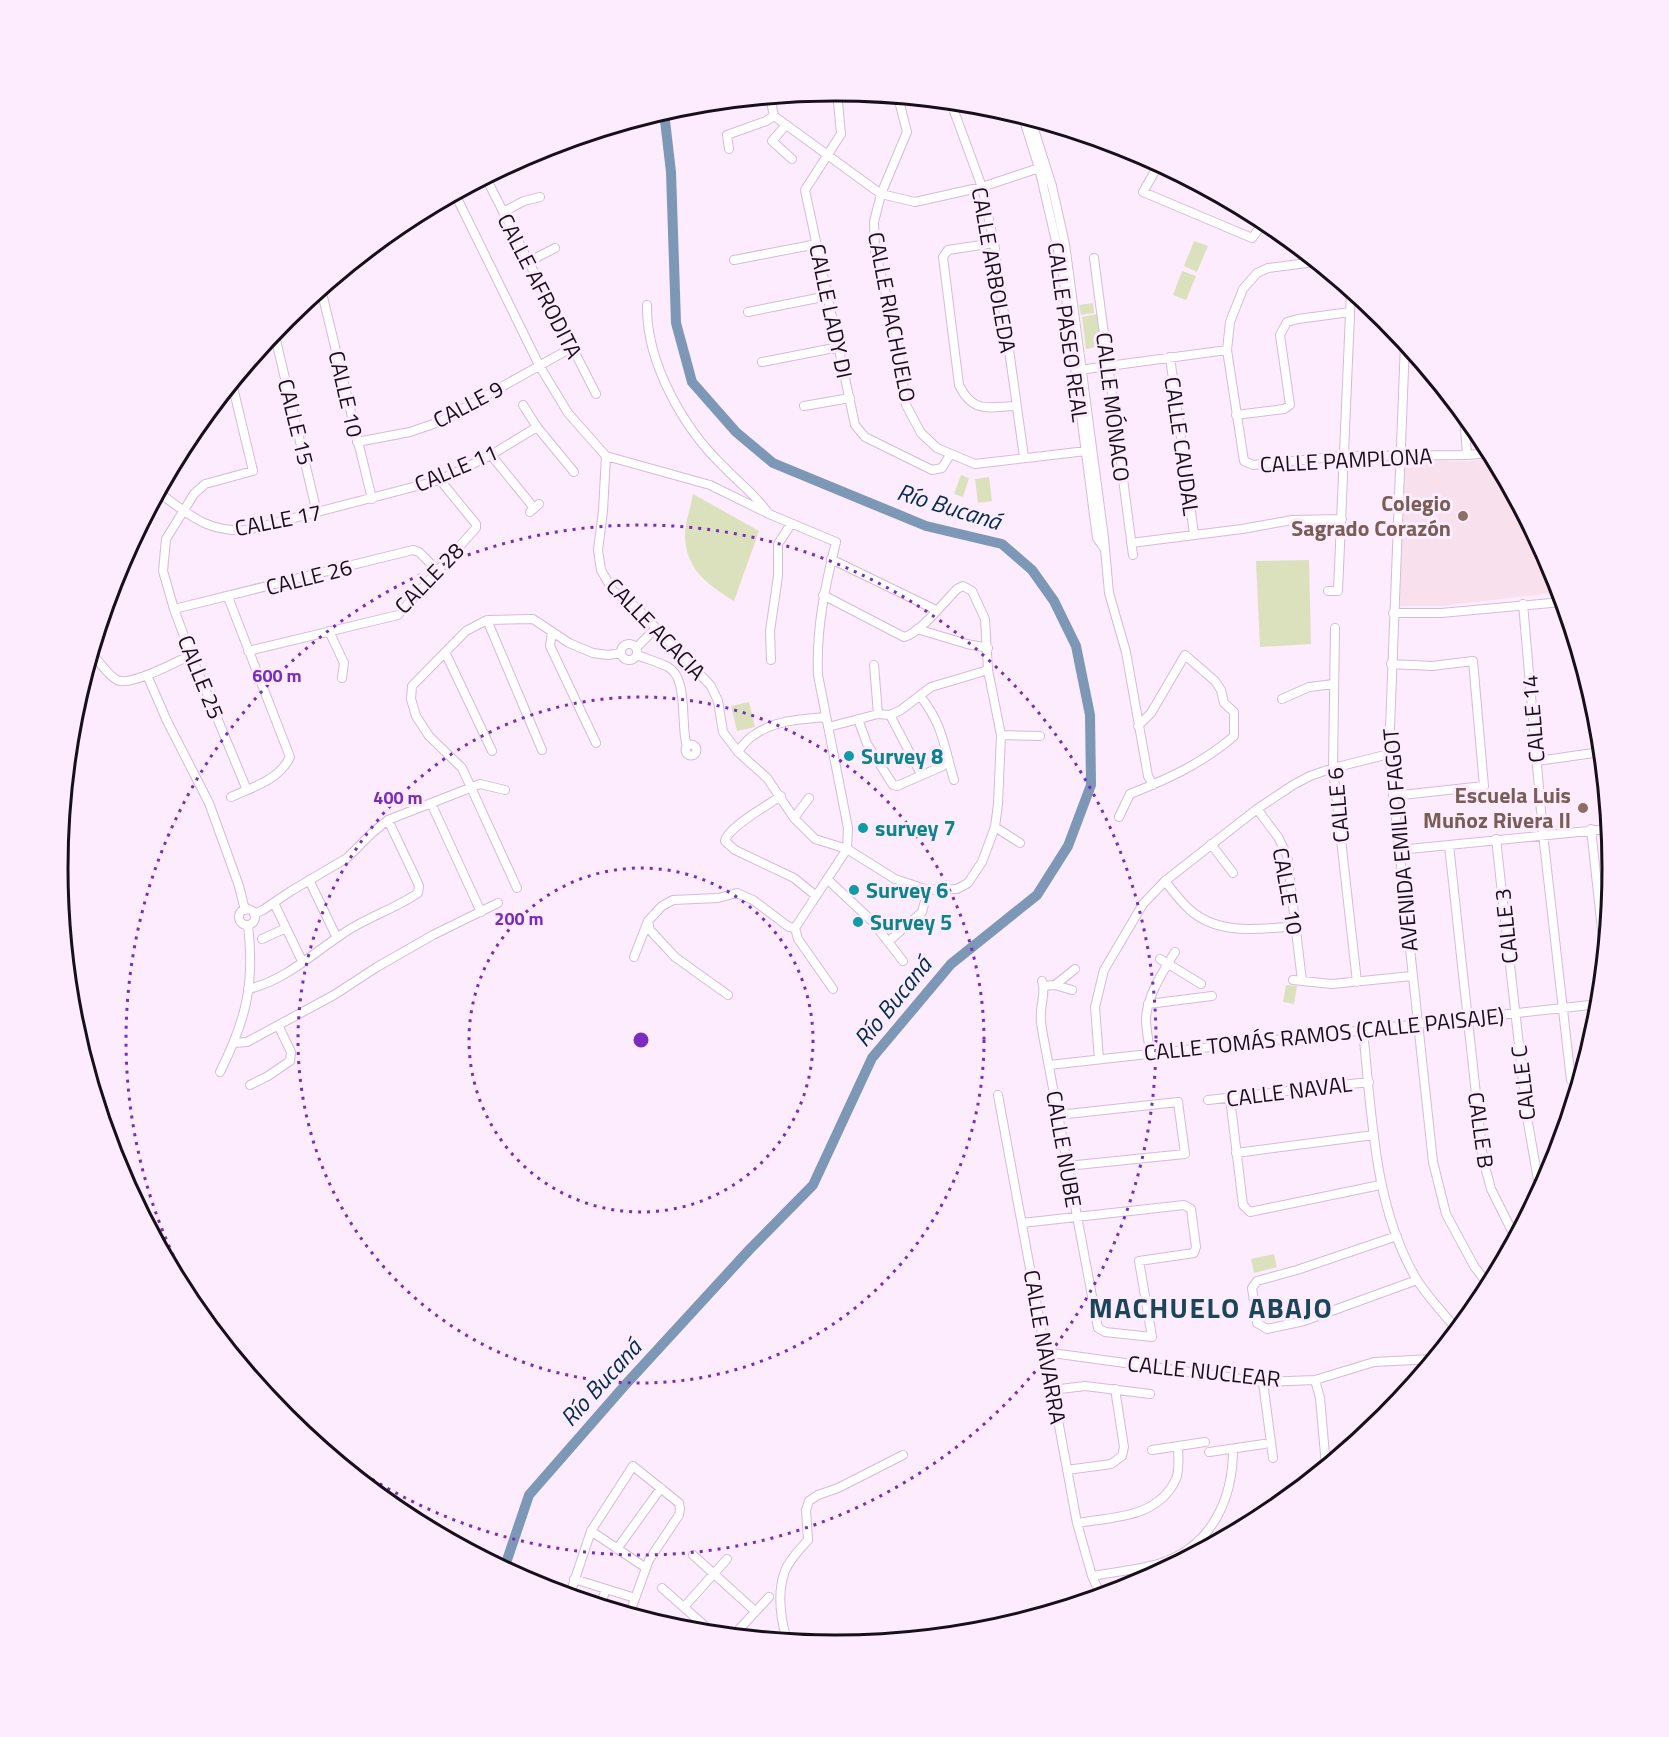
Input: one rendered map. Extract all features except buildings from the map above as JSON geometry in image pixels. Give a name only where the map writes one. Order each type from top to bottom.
[{"type":"street","name":"CALLE LADY DI","points":[[838,101],[842,134],[805,190],[855,425],[866,437],[932,470],[942,468],[950,455]]},
{"type":"street","points":[[772,104],[774,116],[881,194],[915,202],[982,187],[1042,167]]},
{"type":"street","name":"CALLE RIACHUELO","points":[[900,104],[907,132],[881,194],[874,222],[875,251],[896,333],[906,405],[921,433],[950,455],[975,464],[1086,451]]},
{"type":"street","name":"CALLE ARBOLEDA","points":[[954,111],[982,187],[994,243],[1024,457]]},
{"type":"street","points":[[729,149],[727,135],[774,116]]},
{"type":"street","points":[[786,125],[772,141],[792,159]]},
{"type":"street","name":"CALLE PASEO REAL","points":[[1027,126],[1042,167]]},
{"type":"street","name":"CALLE PASEO REAL","points":[[1033,128],[1065,244],[1097,538],[1104,548]]},
{"type":"street","points":[[1154,172],[1143,192],[1252,238],[1259,229]]},
{"type":"street","name":"CALLE AFRODITA","points":[[489,184],[596,394]]},
{"type":"street","points":[[503,212],[524,201],[540,197]]},
{"type":"street","points":[[458,200],[539,365],[568,413],[606,456],[710,485],[769,514],[836,542],[823,595],[817,650],[818,675],[848,828],[847,849],[795,927],[798,939],[833,989]]},
{"type":"street","points":[[994,243],[948,250],[943,257],[959,385],[965,398],[976,405],[1016,406]]},
{"type":"street","points":[[734,260],[817,244]]},
{"type":"street","points":[[528,262],[555,248]]},
{"type":"street","name":"CALLE MÓNACO","points":[[1094,258],[1133,555]]},
{"type":"street","name":"CALLE PAMPLONA","points":[[1305,263],[1262,270],[1243,289],[1230,322],[1227,350],[1244,461],[1249,464],[1343,456],[1479,454]]},
{"type":"street","points":[[748,312],[828,296]]},
{"type":"street","name":"CALLE 10","points":[[323,298],[372,499]]},
{"type":"street","points":[[1328,591],[1338,591],[1350,302]]},
{"type":"street","points":[[647,305],[653,354],[670,393],[699,440],[723,467],[756,496],[769,514]]},
{"type":"street","points":[[1236,415],[1284,409],[1290,405],[1280,335],[1287,322],[1350,312]]},
{"type":"street","name":"CALLE 15","points":[[277,343],[317,513]]},
{"type":"street","points":[[767,363],[839,347]]},
{"type":"street","name":"CALLE 9","points":[[357,442],[410,432],[439,422],[571,348]]},
{"type":"street","points":[[1079,370],[1227,350]]},
{"type":"street","name":"AVENIDA EMILIO FAGOT","points":[[1404,356],[1389,754],[1433,1162],[1446,1214],[1483,1278]]},
{"type":"street","name":"CALLE CAUDAL","points":[[1170,357],[1194,534]]},
{"type":"street","name":"CALLE PASEO REAL","points":[[1079,370],[1109,593],[1126,652],[1137,726],[1148,776],[1153,785]]},
{"type":"street","name":"CALLE 25","points":[[234,392],[253,471],[205,484],[194,494],[166,539],[163,571],[191,655],[247,790]]},
{"type":"street","points":[[810,407],[850,398]]},
{"type":"street","points":[[523,405],[537,428],[574,472]]},
{"type":"street","name":"CALLE 11","points":[[372,499],[440,480],[491,455],[537,428]]},
{"type":"street","points":[[1465,433],[1467,455]]},
{"type":"street","points":[[491,455],[535,508]]},
{"type":"street","name":"CALLE ACACIA","points":[[606,456],[598,550],[601,570],[613,591],[636,607],[711,686],[718,701],[723,732],[738,752],[767,778],[794,818],[815,839],[847,849],[895,879],[928,891],[957,889],[968,883],[983,861],[994,827],[998,804],[1001,735],[988,670],[985,619],[977,600],[970,588],[963,586],[936,610]]},
{"type":"street","name":"CALLE 28","points":[[248,651],[398,615],[476,528],[476,524],[440,480]]},
{"type":"street","name":"CALLE 17","points":[[164,496],[210,527],[234,531],[248,530],[372,499]]},
{"type":"street","points":[[1131,543],[1242,529],[1292,520],[1342,519]]},
{"type":"street","points":[[771,660],[770,631],[778,576],[778,544],[792,524]]},
{"type":"street","name":"CALLE 26","points":[[174,609],[413,550],[419,552],[437,570]]},
{"type":"street","points":[[823,595],[906,637],[936,610],[831,560]]},
{"type":"street","points":[[228,597],[290,757],[286,765],[272,779],[231,797]]},
{"type":"street","points":[[1393,613],[1441,613],[1554,602]]},
{"type":"street","name":"CALLE 14","points":[[1523,604],[1544,834],[1571,1080]]},
{"type":"street","points":[[518,888],[462,768],[429,736],[416,716],[411,699],[412,686],[466,631],[488,620],[533,619],[569,644],[593,653],[608,655],[621,653],[626,645],[631,645],[636,651],[670,668],[678,678],[681,689],[684,739],[687,747]]},
{"type":"street","points":[[488,620],[542,750]]},
{"type":"street","points":[[621,653],[622,657],[627,660],[634,659],[636,651],[656,627]]},
{"type":"street","name":"CALLE 6","points":[[1335,628],[1333,768],[1356,982]]},
{"type":"street","points":[[917,629],[988,648]]},
{"type":"street","points":[[329,631],[344,663],[342,678]]},
{"type":"street","points":[[552,632],[550,646],[596,743]]},
{"type":"street","points":[[445,652],[492,751]]},
{"type":"street","points":[[97,660],[118,681],[123,682],[147,675],[191,655]]},
{"type":"street","points":[[1119,817],[1130,794],[1194,766],[1234,736],[1234,712],[1224,703],[1221,690],[1215,681],[1185,655],[1151,713],[1137,726]]},
{"type":"street","points":[[1391,664],[1432,666],[1473,661],[1484,786],[1393,796]]},
{"type":"street","points":[[874,665],[878,714]]},
{"type":"street","points":[[828,727],[878,714],[890,715],[901,710],[931,687],[988,670]]},
{"type":"street","points":[[147,675],[167,721],[195,772],[209,804],[237,878],[245,909]]},
{"type":"street","points":[[1282,699],[1309,687],[1334,684]]},
{"type":"street","points":[[920,696],[936,717],[954,780]]},
{"type":"street","points":[[890,715],[921,774]]},
{"type":"street","points":[[738,752],[752,736],[768,727],[794,720],[826,717]]},
{"type":"street","points":[[858,719],[867,744],[893,785],[897,786],[942,766],[948,761]]},
{"type":"street","points":[[1001,735],[1040,736]]},
{"type":"street","points":[[1537,761],[1593,753]]},
{"type":"street","points":[[1099,1059],[1095,1007],[1104,970],[1143,904],[1165,881],[1210,844],[1257,809],[1310,776],[1389,754]]},
{"type":"street","points":[[254,914],[346,858],[388,820],[480,784],[505,790]]},
{"type":"street","points":[[781,796],[730,831],[725,840],[735,850],[794,878],[815,895]]},
{"type":"street","points":[[794,818],[809,798]]},
{"type":"street","points":[[431,803],[481,912]]},
{"type":"street","name":"CALLE 10","points":[[1257,809],[1278,837],[1287,855],[1296,926],[1297,981],[1332,984],[1356,982]]},
{"type":"street","points":[[248,989],[271,981],[297,967],[302,961],[337,938],[418,893],[419,886],[388,820]]},
{"type":"street","points":[[994,827],[1020,843]]},
{"type":"street","points":[[1591,829],[1600,913]]},
{"type":"street","points":[[1399,850],[1600,829]]},
{"type":"street","name":"CALLE 3","points":[[1496,839],[1515,1013]]},
{"type":"street","points":[[1210,844],[1233,873]]},
{"type":"street","name":"CALLE B","points":[[1449,844],[1483,1159],[1491,1189],[1511,1229]]},
{"type":"street","points":[[827,879],[872,921],[903,961]]},
{"type":"street","points":[[309,880],[337,938]]},
{"type":"street","points":[[1165,881],[1190,910],[1215,925],[1249,930],[1296,926]]},
{"type":"street","points":[[888,942],[922,912],[928,891]]},
{"type":"street","points":[[634,957],[648,921],[662,906],[673,900],[718,898],[737,893],[753,900],[789,927],[795,927]]},
{"type":"street","points":[[274,903],[302,961]]},
{"type":"street","points":[[234,1043],[247,1042],[334,995],[424,940],[498,903]]},
{"type":"street","points":[[245,909],[254,914],[254,921],[248,925],[241,923],[238,919],[240,912],[245,909]]},
{"type":"street","points":[[648,921],[650,930],[675,957],[728,995]]},
{"type":"street","points":[[220,1072],[234,1043],[246,1006],[250,948],[248,925]]},
{"type":"street","points":[[262,939],[286,928]]},
{"type":"street","points":[[1150,1053],[1146,1018],[1148,1004],[1163,962],[1175,952]]},
{"type":"street","points":[[1163,962],[1201,984]]},
{"type":"street","points":[[1055,985],[1075,969]]},
{"type":"street","points":[[1356,982],[1412,976]]},
{"type":"street","name":"CALLE NUBE","points":[[1055,985],[1043,984],[1041,1015],[1076,1217],[1098,1328],[1105,1332],[1152,1337],[1139,1261],[1194,1253],[1196,1247],[1191,1209],[1184,1205],[1076,1217]]},
{"type":"street","points":[[1055,985],[1072,990]]},
{"type":"street","points":[[1148,1004],[1212,996]]},
{"type":"street","name":"CALLE TOMÁS RAMOS (CALLE PAISAJE)","points":[[1049,1065],[1589,1005]]},
{"type":"street","name":"CALLE C","points":[[1515,1013],[1527,1117],[1537,1175]]},
{"type":"street","points":[[250,1085],[268,1076],[290,1060],[291,1052],[278,1025]]},
{"type":"street","points":[[1363,1031],[1380,1185],[1397,1236],[1417,1280],[1451,1324]]},
{"type":"street","name":"CALLE NAVAL","points":[[1208,1100],[1369,1082]]},
{"type":"street","name":"CALLE NAVARRA","points":[[998,1095],[1077,1523],[1098,1589]]},
{"type":"street","points":[[1230,1098],[1243,1205],[1250,1212],[1380,1185]]},
{"type":"street","points":[[1058,1115],[1178,1102],[1185,1154],[1067,1166]]},
{"type":"street","points":[[1236,1153],[1374,1135]]},
{"type":"street","points":[[1022,1223],[1076,1217]]},
{"type":"street","points":[[1397,1236],[1257,1281],[1252,1288],[1257,1323],[1267,1329],[1304,1321],[1417,1280]]},
{"type":"street","name":"CALLE NUCLEAR","points":[[1045,1352],[1263,1382],[1316,1380],[1374,1362],[1423,1360]]},
{"type":"street","points":[[1316,1380],[1320,1398],[1325,1457]]},
{"type":"street","points":[[1263,1382],[1273,1458]]},
{"type":"street","points":[[1052,1390],[1085,1386],[1150,1394]]},
{"type":"street","points":[[1067,1470],[1111,1464],[1122,1456],[1124,1447],[1115,1389]]},
{"type":"street","points":[[1152,1450],[1205,1442]]},
{"type":"street","points":[[1209,1452],[1264,1444]]},
{"type":"street","points":[[1077,1523],[1139,1513],[1161,1502],[1177,1477],[1178,1446]]},
{"type":"street","points":[[1188,1549],[1199,1540],[1219,1515],[1229,1493],[1233,1470],[1233,1449]]},
{"type":"street","points":[[785,1634],[781,1588],[785,1569],[808,1540],[806,1510],[809,1501],[903,1455]]},
{"type":"street","points":[[571,1589],[591,1531],[633,1466],[679,1503],[680,1509],[646,1569],[632,1608]]},
{"type":"street","points":[[617,1549],[661,1488]]},
{"type":"street","points":[[591,1531],[646,1569]]},
{"type":"street","points":[[693,1555],[755,1611]]},
{"type":"street","points":[[684,1608],[728,1560]]},
{"type":"street","points":[[1092,1576],[1157,1564]]},
{"type":"street","points":[[574,1579],[635,1598]]},
{"type":"street","points":[[663,1588],[702,1624]]},
{"type":"street","points":[[602,1599],[606,1589]]},
{"type":"street","points":[[739,1629],[769,1597]]},
{"type":"shaded area","name":"Colegio Sagrado Corazón","points":[[1483,459],[1499,485],[1522,529],[1550,593],[1442,606],[1400,606],[1403,461]]},
{"type":"green space","points":[[1194,241],[1208,246],[1197,272],[1184,266]]},
{"type":"green space","points":[[1182,271],[1196,276],[1186,300],[1173,295]]},
{"type":"green space","points":[[1093,303],[1094,313],[1081,315],[1079,305]]},
{"type":"green space","points":[[1097,314],[1101,346],[1086,349],[1082,317]]},
{"type":"green space","points":[[961,475],[969,478],[963,497],[954,494]]},
{"type":"green space","points":[[989,477],[992,501],[978,503],[975,479]]},
{"type":"green space","points":[[693,494],[759,531],[734,601],[706,581],[688,556],[685,532]]},
{"type":"green space","points":[[1309,560],[1311,644],[1260,647],[1256,561]]},
{"type":"green space","points":[[749,702],[755,727],[737,731],[731,706]]},
{"type":"green space","points":[[1286,985],[1297,986],[1294,1004],[1283,1002]]},
{"type":"green space","points":[[1274,1254],[1277,1267],[1254,1273],[1251,1259]]},
{"type":"waterway","name":"Río Bucaná","points":[[507,1561],[529,1495],[626,1384],[750,1249],[813,1185],[872,1058],[951,964],[1037,895],[1068,846],[1091,785],[1090,715],[1076,646],[1054,601],[1032,570],[1002,544],[926,526],[773,463],[736,432],[692,382],[676,323],[671,172],[665,121]]},
{"type":"place","name":"Colegio Sagrado Corazón","points":[[1463,516]]},
{"type":"place","name":"Survey 8","points":[[849,756]]},
{"type":"place","name":"Escuela Luis Muñoz Rivera II","points":[[1583,808]]},
{"type":"place","name":"survey 7","points":[[863,828]]},
{"type":"place","name":"Survey 6","points":[[854,890]]},
{"type":"place","name":"Survey 5","points":[[858,922]]},
{"type":"district","name":"MACHUELO ABAJO","points":[[1211,1308]]}]
